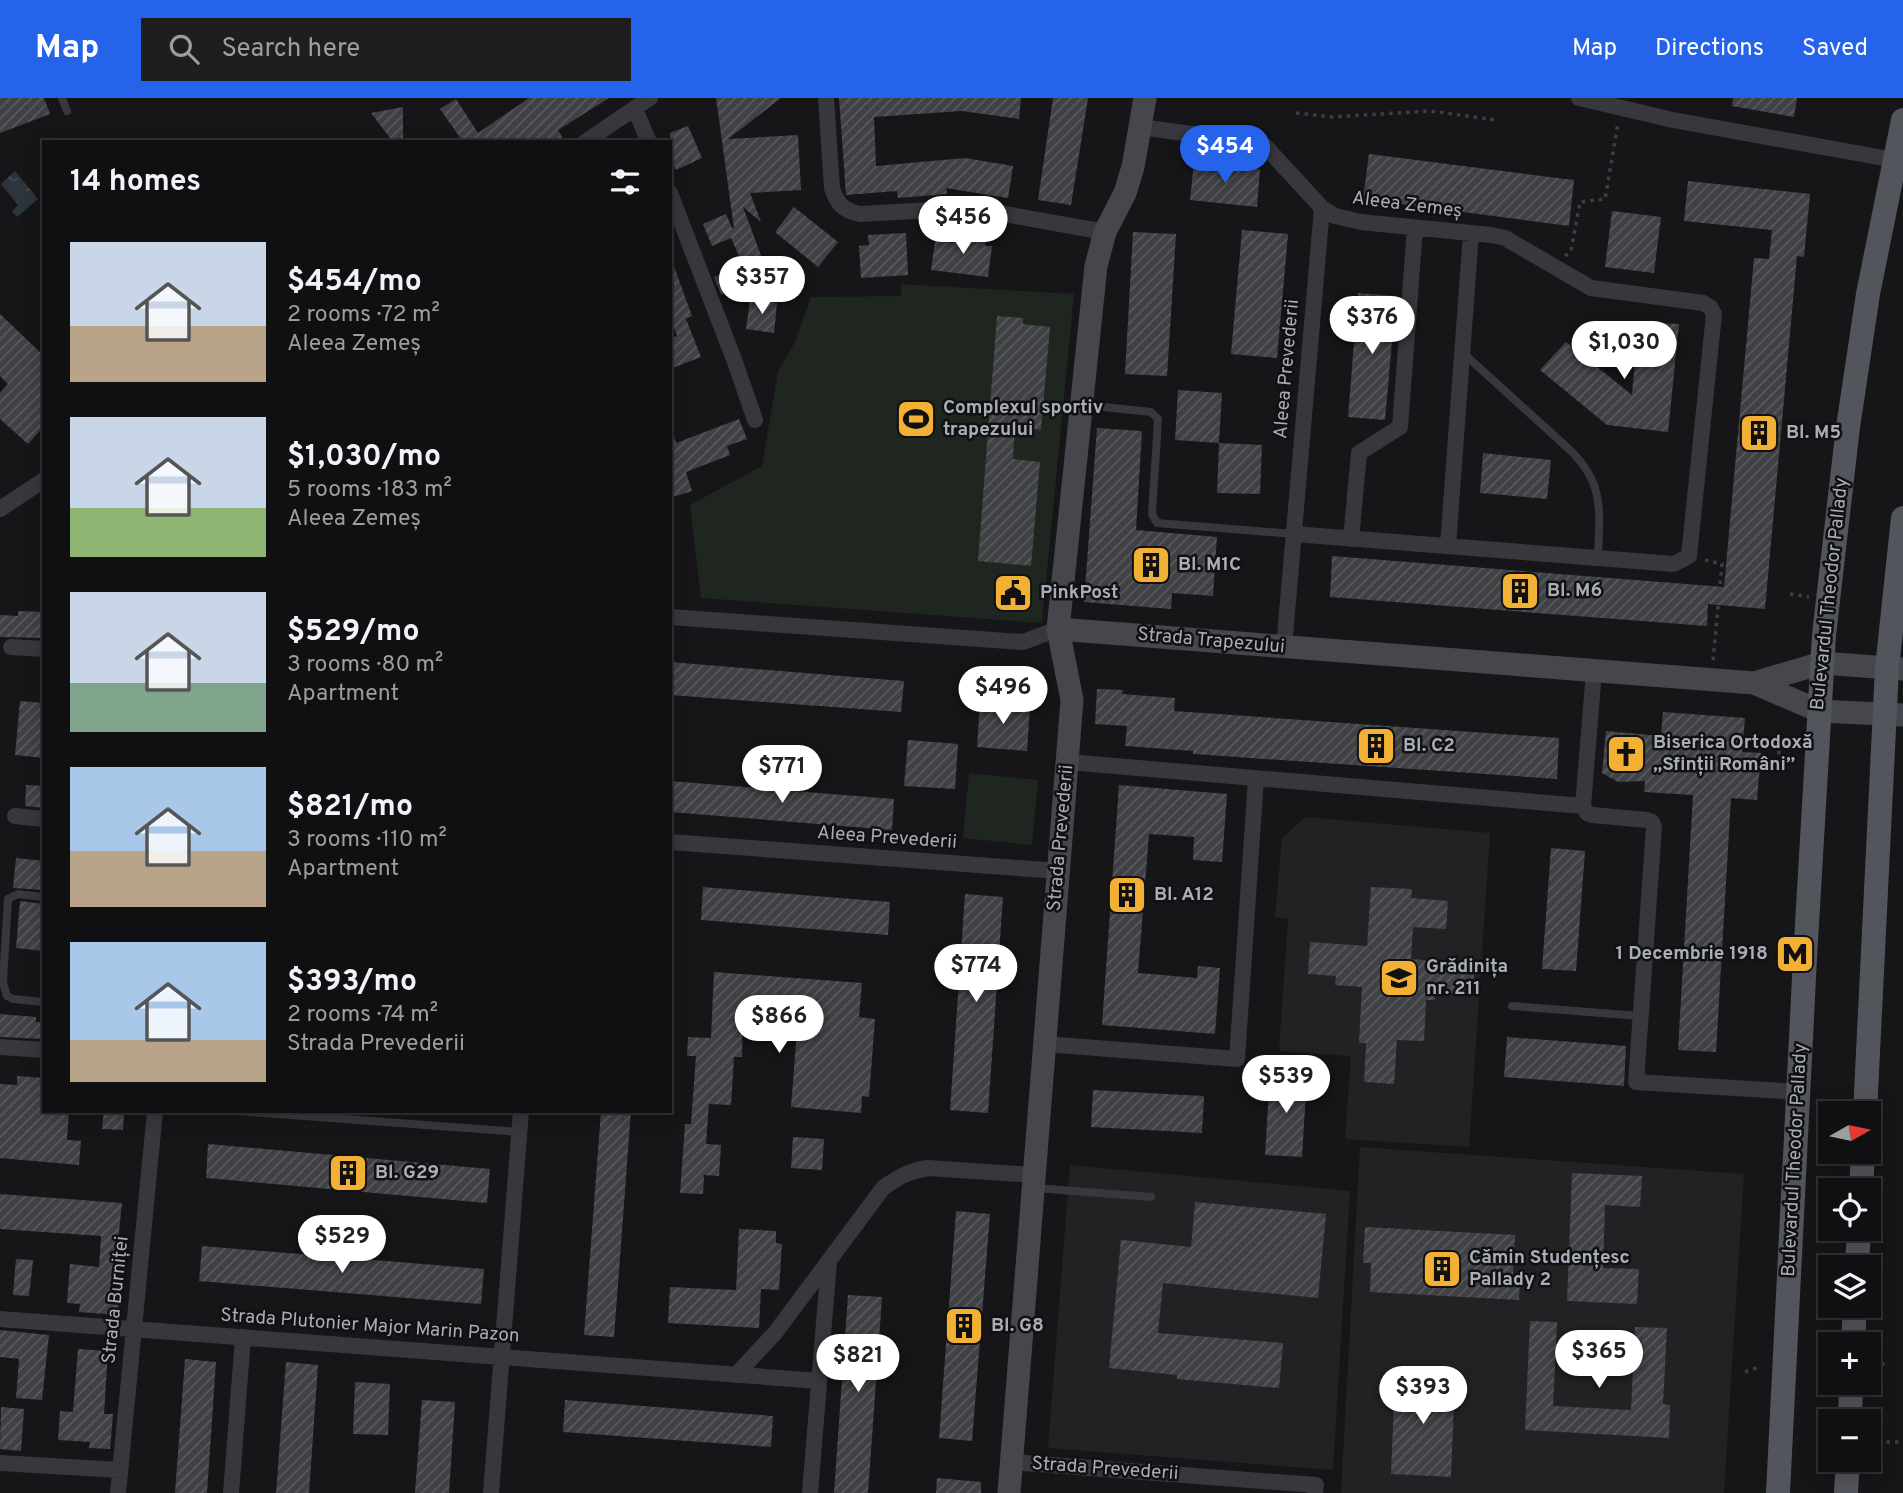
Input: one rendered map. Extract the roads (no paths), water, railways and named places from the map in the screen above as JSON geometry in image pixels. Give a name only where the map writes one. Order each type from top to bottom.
[{"type":"main road","name":"Bulevardul Theodor Pallady","points":[[1778,1493],[1819,711],[1831,561],[1847,427],[1868,294],[1903,120]]},
{"type":"main road","points":[[1866,1101],[1894,715],[1903,518]]},
{"type":"main road","points":[[1846,1493],[1847,1472]]},
{"type":"street","points":[[587,140],[650,98]]},
{"type":"street","points":[[826,98],[832,188],[842,207],[860,214],[949,209],[982,211],[1105,232]]},
{"type":"street","name":"Strada Prevederii","points":[[1009,1493],[1068,762],[1072,691],[1058,629],[1093,288],[1105,232],[1125,193],[1144,98]]},
{"type":"street","points":[[1580,98],[1673,120],[1895,160]]},
{"type":"street","points":[[635,109],[648,140]]},
{"type":"street","name":"Aleea Zemeș","points":[[1140,127],[1265,146],[1322,208],[1346,220],[1505,239],[1581,285],[1602,291],[1703,303],[1710,307],[1714,314],[1689,556],[1674,564],[1598,558]]},
{"type":"street","points":[[672,198],[736,362],[755,420]]},
{"type":"street","name":"Aleea Prevederii","points":[[1284,647],[1322,208]]},
{"type":"street","points":[[1351,539],[1359,453],[1400,427],[1415,228]]},
{"type":"street","points":[[1448,546],[1471,233]]},
{"type":"street","points":[[0,509],[42,481]]},
{"type":"street","points":[[1294,534],[1598,558]]},
{"type":"street","name":"Strada Trapezului","points":[[672,617],[1023,642],[1058,629],[1755,683],[1819,711]]},
{"type":"street","points":[[11,647],[42,649]]},
{"type":"street","points":[[1822,663],[1895,669]]},
{"type":"street","name":"Strada Trapezului","points":[[1755,683],[1822,663]]},
{"type":"street","points":[[1594,671],[1583,806],[1587,813],[1592,815],[1647,820],[1652,822],[1654,827],[1636,1082],[1799,1092]]},
{"type":"street","points":[[1819,711],[1894,715]]},
{"type":"street","points":[[1068,762],[1583,806]]},
{"type":"street","points":[[1045,1044],[1237,1059],[1256,778]]},
{"type":"street","points":[[15,816],[42,819]]},
{"type":"street","name":"Aleea Prevederii","points":[[672,842],[1058,871]]},
{"type":"street","points":[[0,1047],[42,1050]]},
{"type":"street","name":"Strada Burniței","points":[[118,1493],[155,1113]]},
{"type":"street","points":[[491,1493],[521,1113]]},
{"type":"street","points":[[736,1375],[775,1333],[883,1188],[899,1176],[928,1168],[1034,1182]]},
{"type":"street","points":[[810,1493],[829,1261]]},
{"type":"street","name":"Strada Plutonier Major Marin Pazon","points":[[0,1319],[819,1381]]},
{"type":"street","points":[[231,1493],[243,1337]]},
{"type":"street","name":"Strada Prevederii","points":[[1011,1462],[1316,1485],[1315,1493]]},
{"type":"street","points":[[0,1463],[120,1470]]},
{"type":"lane","points":[[62,98],[67,111]]},
{"type":"lane","points":[[1462,351],[1570,450],[1591,475],[1598,499],[1598,558]]},
{"type":"lane","points":[[1081,405],[1152,412],[1158,419],[1152,514],[1157,523],[1294,534]]},
{"type":"lane","points":[[42,897],[18,894],[8,899],[3,982],[7,996],[42,1002]]},
{"type":"lane","points":[[1512,1006],[1640,1016]]},
{"type":"lane","points":[[265,1113],[519,1132]]},
{"type":"lane","points":[[1034,1182],[1151,1197]]},
{"type":"water","points":[[15,171],[38,199],[17,217],[12,211],[18,205],[1,184]]},
{"type":"place","name":"Complexul sportiv trapezului","points":[[916,419]]},
{"type":"place","name":"Bl. M5","points":[[1759,433]]},
{"type":"place","name":"Bl. M1C","points":[[1151,565]]},
{"type":"place","name":"Bl. M6","points":[[1520,591]]},
{"type":"place","name":"PinkPost","points":[[1013,593]]},
{"type":"place","name":"Bl. C2","points":[[1376,746]]},
{"type":"place","name":"Biserica Ortodoxă „Sfinții Români”","points":[[1626,754]]},
{"type":"place","name":"Bl. A12","points":[[1127,895]]},
{"type":"place","name":"1 Decembrie 1918","points":[[1795,954]]},
{"type":"place","name":"Grădinița nr. 211","points":[[1399,978]]},
{"type":"place","name":"Bl. G29","points":[[348,1173]]},
{"type":"place","name":"Cămin Studențesc Pallady 2","points":[[1442,1269]]},
{"type":"place","name":"Bl. G8","points":[[964,1326]]}]
